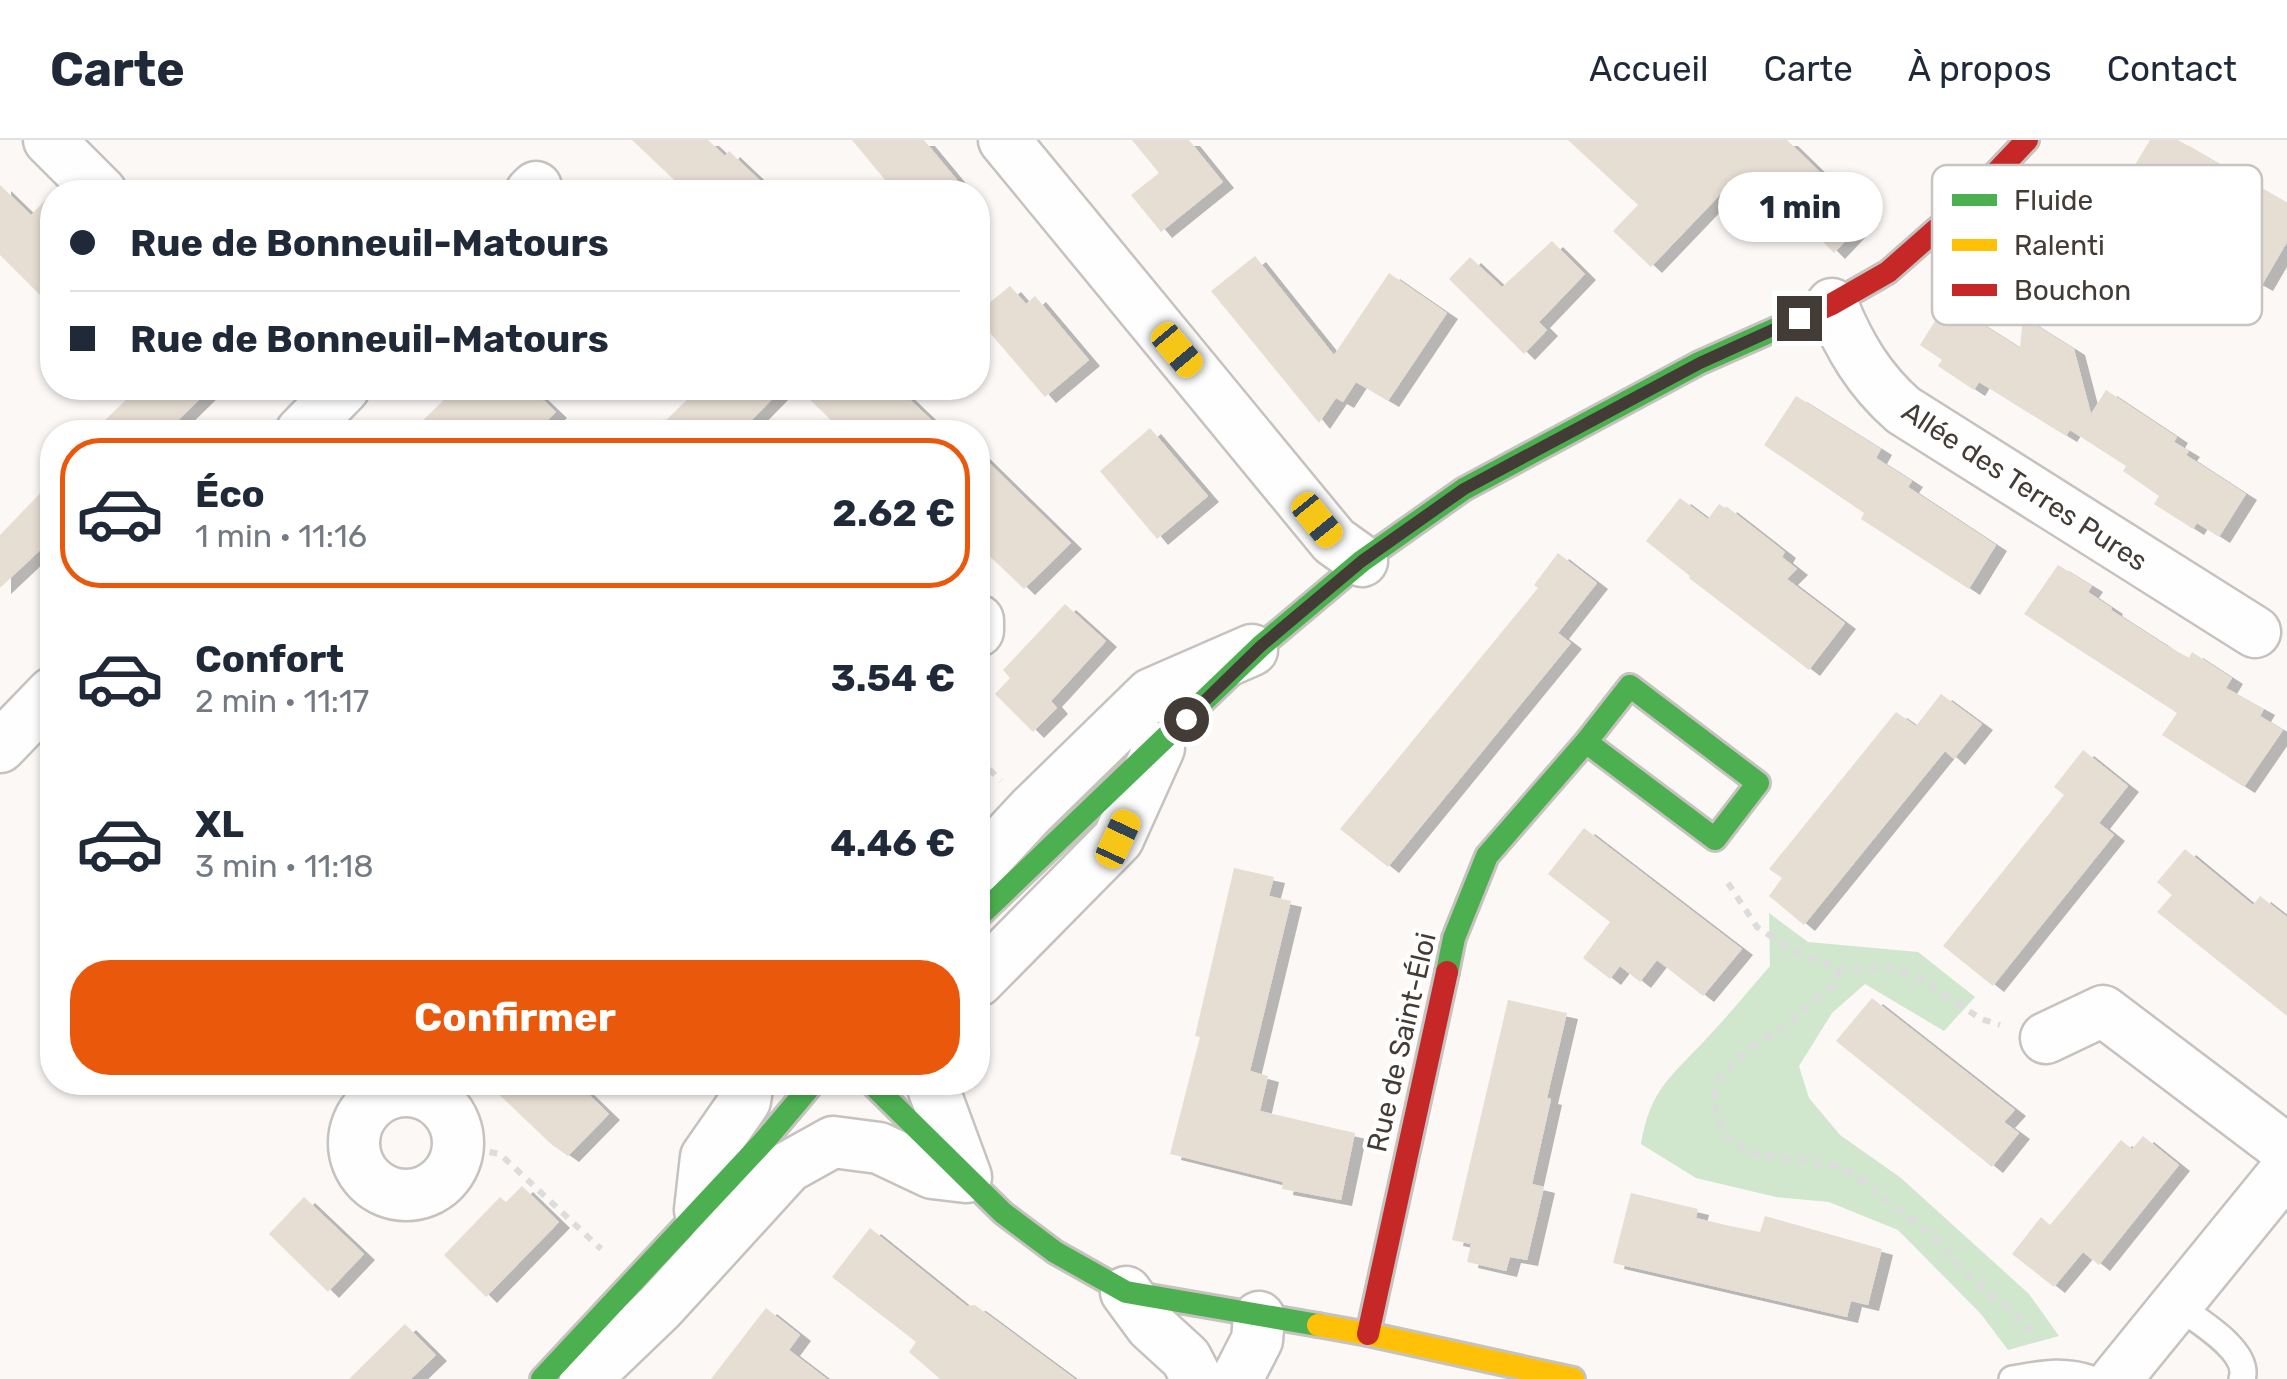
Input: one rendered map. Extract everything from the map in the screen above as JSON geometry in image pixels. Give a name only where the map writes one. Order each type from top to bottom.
[{"type":"street","points":[[48,140],[89,180]]},
{"type":"street","points":[[1004,140],[1334,541],[1362,561]]},
{"type":"street","points":[[2003,165],[2027,140]]},
{"type":"street","points":[[990,905],[1261,646],[1362,561],[1480,480],[1700,363],[1832,304],[1888,272],[1932,233]]},
{"type":"street","name":"Allée des Terres Pures","points":[[1832,304],[1845,336],[1880,390],[1903,410],[2255,632]]},
{"type":"street","points":[[990,855],[1151,694],[1261,646]]},
{"type":"street","name":"Rue de Saint-Éloi","points":[[1368,1334],[1454,938],[1488,856],[1630,686],[1758,783],[1715,840]]},
{"type":"street","points":[[0,748],[40,705]]},
{"type":"street","points":[[1586,742],[1715,840]]},
{"type":"street","points":[[990,969],[1118,839],[1161,743]]},
{"type":"street","points":[[2023,1032],[2104,1011],[2287,1150]]},
{"type":"street","points":[[367,1095],[354,1141],[356,1157],[374,1184],[388,1192],[404,1194],[420,1193],[446,1176],[458,1146],[452,1118],[443,1106],[425,1095]]},
{"type":"street","points":[[700,1210],[706,1157],[746,1095]]},
{"type":"street","points":[[542,1379],[803,1095]]},
{"type":"street","points":[[883,1095],[1002,1213],[1055,1252],[1126,1292],[1368,1334],[1572,1379]]},
{"type":"street","points":[[936,1095],[966,1177]]},
{"type":"street","points":[[585,1379],[660,1308],[788,1168],[833,1142],[879,1148],[932,1172],[966,1177]]},
{"type":"street","points":[[2116,1379],[2287,1169]]},
{"type":"street","points":[[1126,1292],[1151,1326],[1186,1358],[1197,1379]]},
{"type":"street","points":[[1237,1379],[1257,1340],[1259,1317]]},
{"type":"lane","points":[[2176,1304],[2241,1358],[2245,1370],[2242,1379]]},
{"type":"lane","points":[[2012,1379],[2051,1372],[2073,1372],[2092,1379]]},
{"type":"path","points":[[1715,840],[1722,876],[1757,927],[1784,945],[1838,970],[1896,968],[1918,976],[1981,1019],[2023,1032]]},
{"type":"path","points":[[1838,970],[1835,983],[1747,1050],[1720,1076],[1712,1098],[1723,1134],[1747,1152],[1845,1168],[1874,1188],[2024,1322],[2043,1347],[2051,1372]]},
{"type":"path","points":[[458,1146],[500,1154],[635,1281]]},
{"type":"green space","points":[[1769,913],[1808,942],[1918,952],[1975,997],[1944,1031],[1865,984],[1832,1013],[1799,1066],[1809,1098],[1840,1135],[1901,1178],[2029,1294],[2059,1336],[2008,1350],[1981,1314],[1898,1230],[1829,1202],[1776,1197],[1696,1178],[1641,1144],[1650,1110],[1664,1085],[1770,966]]},
{"type":"building","points":[[632,140],[708,140],[725,156],[729,151],[759,180],[674,180]]},
{"type":"building","points":[[852,140],[924,140],[957,180],[885,180]]},
{"type":"building","points":[[1132,140],[1189,140],[1223,182],[1161,232],[1131,195],[1159,173]]},
{"type":"building","points":[[1568,140],[1787,140],[1867,218],[1834,253],[1802,221],[1795,228],[1738,176],[1651,267],[1613,231],[1638,205]]},
{"type":"building","points":[[2150,140],[2178,140],[2221,165],[2135,165]]},
{"type":"building","points":[[0,185],[31,215],[40,206],[40,295],[0,255]]},
{"type":"building","points":[[2262,189],[2287,203],[2287,242],[2262,285]]},
{"type":"building","points":[[1552,241],[1585,274],[1539,322],[1547,330],[1524,354],[1449,279],[1470,257],[1502,287]]},
{"type":"building","points":[[1255,256],[1334,355],[1389,273],[1447,313],[1388,401],[1356,382],[1343,402],[1336,398],[1319,423],[1211,291]]},
{"type":"building","points":[[1010,286],[1026,304],[1035,296],[1089,360],[1045,397],[990,333],[990,302]]},
{"type":"building","points":[[1933,325],[1984,325],[2020,348],[2022,325],[2036,325],[2074,349],[2091,414],[2106,390],[2177,437],[2174,442],[2189,451],[2186,455],[2246,494],[2219,537],[2197,523],[2193,529],[2154,504],[2159,496],[2123,471],[2126,466],[2070,430],[2066,436],[1979,382],[1974,390],[1938,366],[1942,360],[1920,345]]},
{"type":"building","points":[[1796,396],[1881,449],[1876,458],[1912,481],[1908,487],[1996,545],[1969,589],[1861,519],[1864,513],[1764,445]]},
{"type":"building","points":[[126,400],[199,400],[178,420],[105,420]]},
{"type":"building","points":[[444,400],[544,400],[556,412],[548,420],[423,420]]},
{"type":"building","points":[[687,400],[771,400],[752,420],[666,420]]},
{"type":"building","points":[[810,400],[911,400],[931,420],[831,420]]},
{"type":"building","points":[[1150,428],[1208,496],[1157,539],[1100,471]]},
{"type":"building","points":[[990,464],[1071,543],[1024,589],[990,556]]},
{"type":"building","points":[[40,493],[40,550],[0,588],[0,535]]},
{"type":"building","points":[[1680,498],[1708,519],[1719,504],[1726,506],[1785,552],[1782,557],[1797,569],[1787,579],[1845,623],[1809,670],[1646,541]]},
{"type":"building","points":[[1558,553],[1597,583],[1558,633],[1571,643],[1388,867],[1340,829],[1538,588],[1534,585]]},
{"type":"building","points":[[2058,565],[2092,586],[2088,592],[2111,610],[2167,646],[2189,658],[2192,652],[2232,678],[2226,688],[2264,709],[2260,716],[2283,730],[2244,787],[2162,735],[2177,713],[2024,614]]},
{"type":"building","points":[[1065,604],[1106,641],[1051,701],[1057,708],[1033,732],[995,694],[1010,678],[1003,670]]},
{"type":"building","points":[[1941,694],[1982,724],[1954,759],[1945,751],[1804,925],[1769,896],[1782,878],[1769,869],[1896,712],[1916,726]]},
{"type":"building","points":[[2083,750],[2128,786],[2099,823],[2114,835],[1993,986],[1943,946],[2064,795],[2054,787]]},
{"type":"building","points":[[1584,828],[1742,949],[1703,996],[1657,960],[1640,982],[1620,966],[1610,979],[1583,958],[1610,922],[1548,874]]},
{"type":"building","points":[[2185,849],[2253,905],[2260,896],[2287,917],[2287,1016],[2157,912],[2172,895],[2157,882]]},
{"type":"building","points":[[1234,868],[1274,877],[1269,896],[1291,901],[1250,1071],[1268,1076],[1260,1111],[1355,1133],[1341,1200],[1282,1189],[1283,1182],[1170,1154],[1200,1037],[1195,1036]]},
{"type":"building","points":[[1872,998],[2015,1110],[2004,1122],[2019,1133],[1992,1167],[1836,1041]]},
{"type":"building","points":[[1508,1000],[1567,1013],[1532,1184],[1544,1187],[1527,1260],[1510,1257],[1506,1271],[1467,1262],[1471,1244],[1452,1240]]},
{"type":"building","points":[[500,1095],[589,1095],[609,1114],[568,1156]]},
{"type":"building","points":[[2143,1136],[2179,1165],[2099,1265],[2083,1252],[2054,1287],[2012,1254],[2041,1217],[2050,1225],[2121,1140],[2132,1149]]},
{"type":"building","points":[[522,1186],[559,1222],[486,1297],[444,1255],[500,1197],[506,1202]]},
{"type":"building","points":[[1631,1193],[1698,1209],[1696,1218],[1730,1226],[1760,1232],[1765,1216],[1882,1249],[1868,1305],[1851,1301],[1847,1317],[1613,1263]]},
{"type":"building","points":[[304,1197],[364,1254],[328,1292],[269,1234]]},
{"type":"building","points":[[870,1228],[967,1306],[975,1305],[1075,1379],[940,1379],[909,1352],[916,1342],[832,1277]]},
{"type":"building","points":[[766,1308],[800,1335],[789,1350],[827,1379],[711,1379]]},
{"type":"building","points":[[405,1324],[436,1355],[411,1379],[349,1379]]},
{"type":"traffic: fast","points":[[990,906],[1261,646],[1362,561],[1464,489],[1699,363],[1796,320]]},
{"type":"traffic: fast","points":[[1447,972],[1454,938],[1487,856],[1630,686],[1758,783],[1715,839],[1586,742]]},
{"type":"traffic: fast","points":[[542,1379],[803,1095]]},
{"type":"traffic: fast","points":[[883,1095],[1003,1213],[1055,1252],[1126,1292],[1318,1325]]},
{"type":"traffic: slow","points":[[1318,1325],[1573,1379]]},
{"type":"traffic: jam","points":[[2003,165],[2027,140]]},
{"type":"traffic: jam","points":[[1796,320],[1888,272],[1932,233]]},
{"type":"traffic: jam","points":[[1368,1334],[1447,972]]},
{"type":"route","points":[[1186,719],[1261,646],[1362,561],[1464,489],[1700,363],[1799,318]]}]
